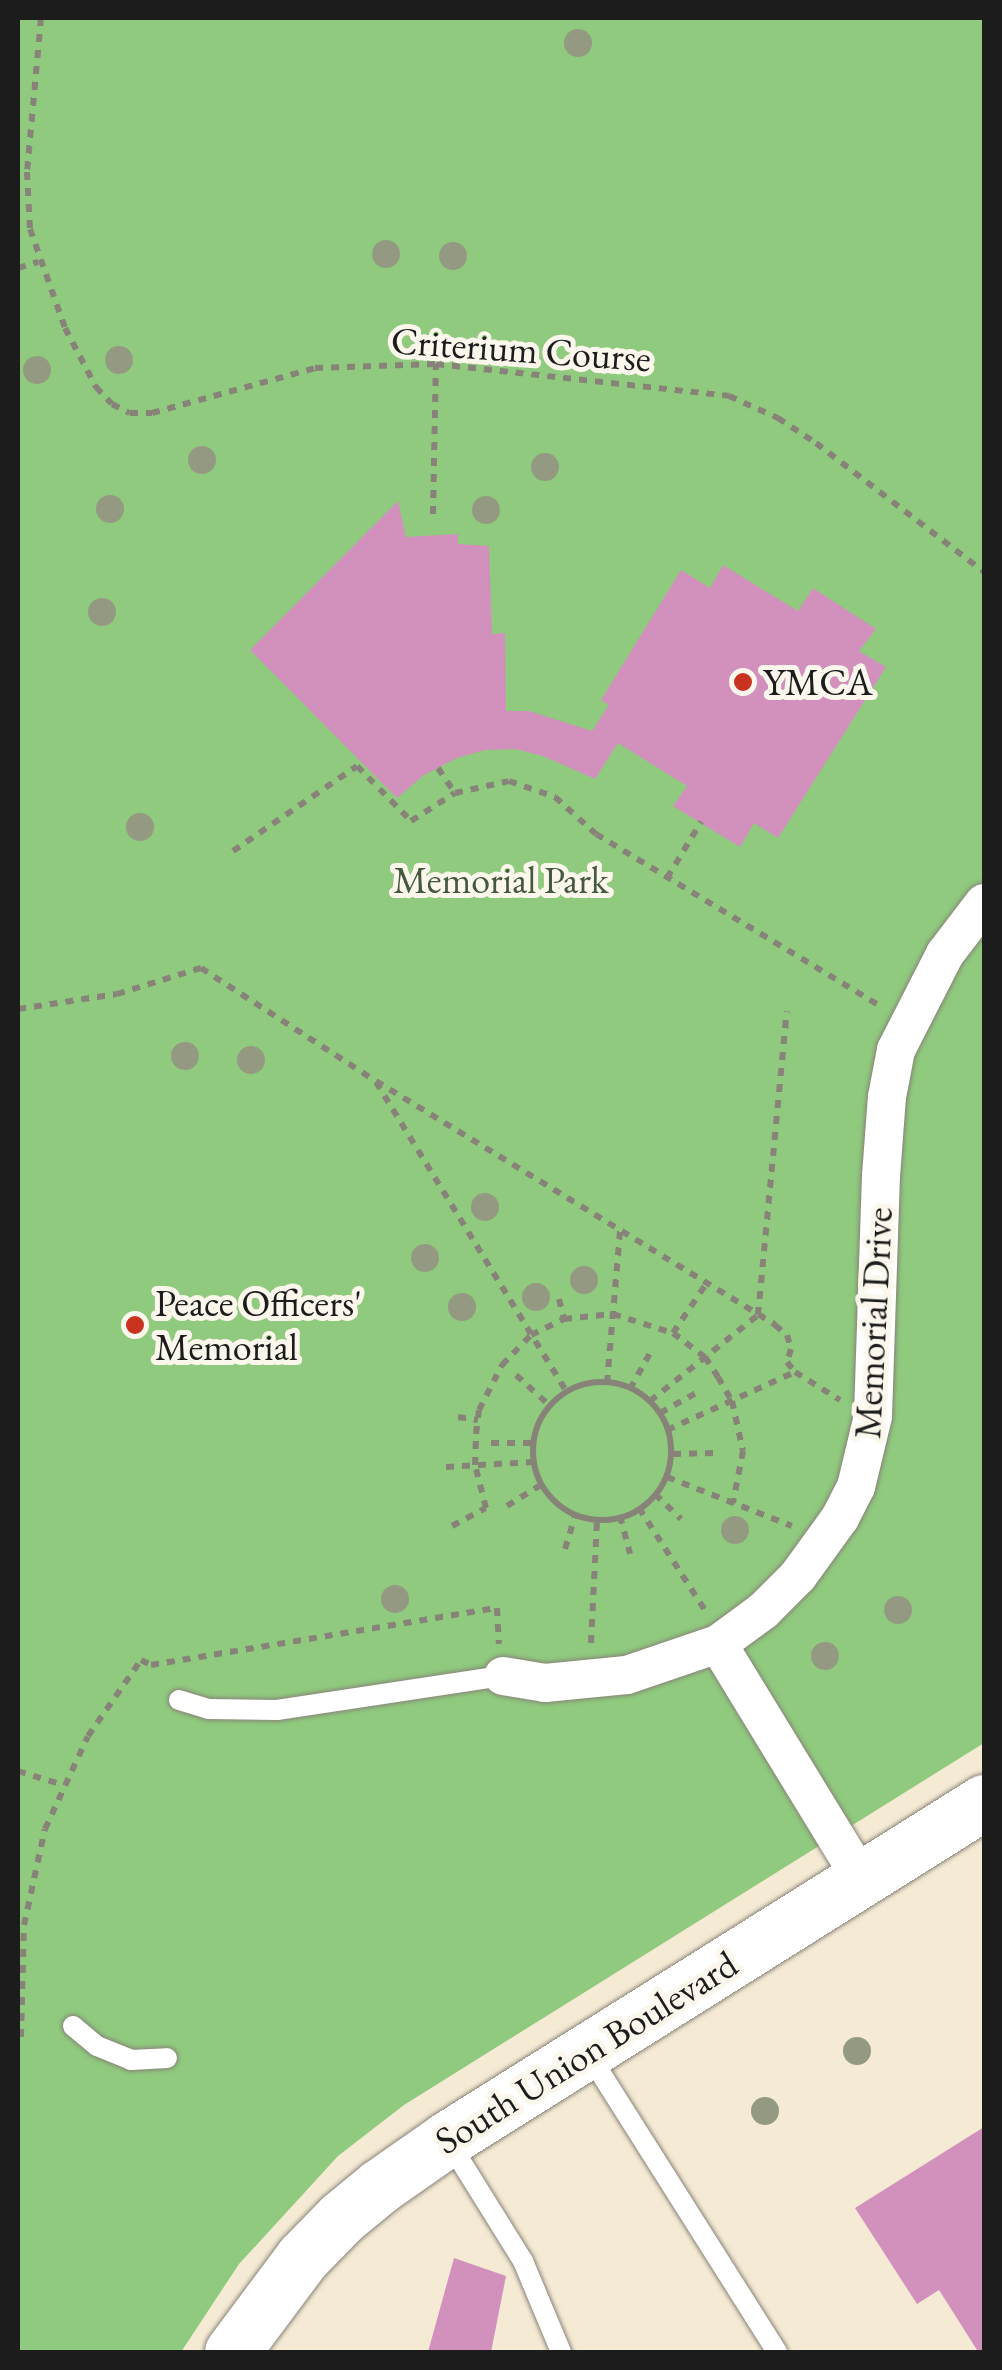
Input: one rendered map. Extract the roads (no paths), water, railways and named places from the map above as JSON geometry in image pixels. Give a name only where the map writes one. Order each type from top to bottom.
[{"type":"main road","name":"South Union Boulevard","points":[[232,2352],[270,2297],[340,2218],[447,2140],[984,1802]]},
{"type":"street","name":"Memorial Drive","points":[[509,1661],[545,1683],[627,1676],[706,1625],[763,1611],[810,1562],[840,1518],[861,1470],[878,1364],[886,1098],[896,1050],[945,954],[984,903]]},
{"type":"street","points":[[706,1625],[860,1878]]},
{"type":"lane","name":"Memorial Drive","points":[[179,1700],[208,1709],[277,1710],[509,1661]]},
{"type":"lane","points":[[73,2026],[97,2046],[131,2060],[167,2058]]},
{"type":"lane","points":[[587,2051],[777,2352]]},
{"type":"lane","points":[[447,2140],[523,2262],[561,2352]]},
{"type":"place","name":"YMCA","points":[[743,682]]},
{"type":"place","name":"Peace Officers' Memorial","points":[[135,1325]]},
{"type":"park label","name":"Memorial Park","points":[[501,880]]}]
